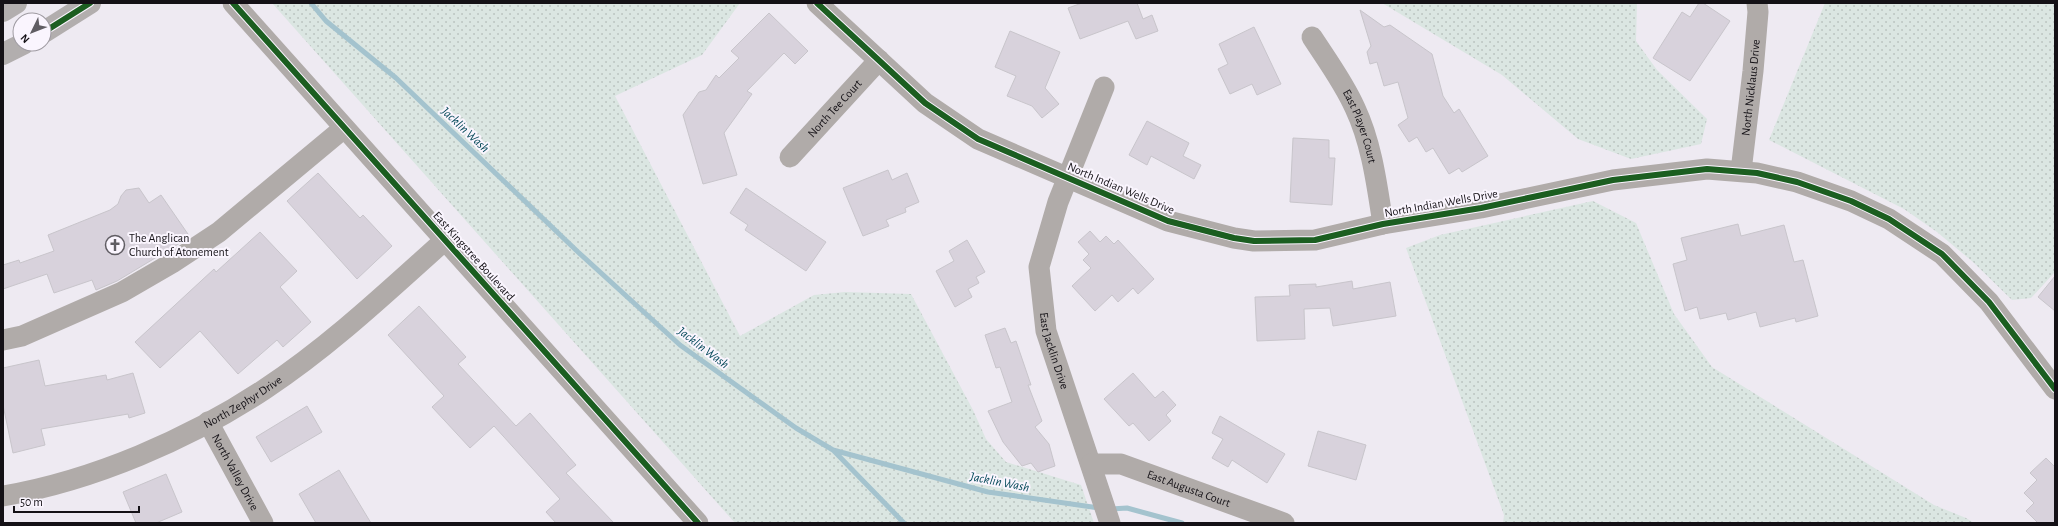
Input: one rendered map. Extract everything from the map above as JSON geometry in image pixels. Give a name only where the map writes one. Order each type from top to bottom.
[{"type":"main road","points":[[3,10],[16,3]]},
{"type":"main road","points":[[52,27],[90,3]]},
{"type":"main road","points":[[3,54],[12,50]]},
{"type":"street","name":"East Kingstree Boulevard","points":[[233,3],[698,523]]},
{"type":"street","name":"North Indian Wells Drive","points":[[817,3],[925,103],[978,139],[1006,152],[1068,176],[1168,221],[1234,238],[1261,242],[1315,240],[1383,224],[1482,208],[1624,178],[1707,169],[1741,171],[1797,182],[1851,201],[1889,219],[1942,254],[1989,302],[2055,389]]},
{"type":"street","name":"North Nicklaus Drive","points":[[1741,171],[1754,71],[1757,3]]},
{"type":"street","name":"East Player Court","points":[[1312,37],[1344,84],[1356,109],[1366,136],[1383,224]]},
{"type":"street","name":"North Tee Court","points":[[790,157],[878,60]]},
{"type":"street","name":"East Jacklin Drive","points":[[1104,87],[1058,202],[1039,267],[1046,331],[1110,523]]},
{"type":"street","points":[[3,340],[22,336],[122,292],[172,263],[219,232],[344,128]]},
{"type":"street","name":"North Zephyr Drive","points":[[3,496],[37,490],[132,459],[182,436],[208,422],[264,389],[319,349],[445,240]]},
{"type":"street","name":"North Valley Drive","points":[[208,422],[263,523]]},
{"type":"street","name":"East Augusta Court","points":[[1090,464],[1121,464],[1284,523]]},
{"type":"shaded area","points":[[272,3],[740,3],[702,55],[615,96],[740,336],[814,295],[845,292],[911,294],[973,410],[986,439],[1006,462],[1081,485],[1094,523],[735,523]]},
{"type":"shaded area","points":[[1382,3],[1637,3],[1636,41],[1657,70],[1707,119],[1701,144],[1631,159],[1578,139],[1502,75]]},
{"type":"shaded area","points":[[1825,3],[2055,3],[2055,272],[2031,298],[2012,300],[1973,262],[1937,232],[1904,209],[1769,140]]},
{"type":"shaded area","points":[[1593,201],[1636,223],[1674,314],[1712,367],[1934,505],[1966,518],[1974,523],[1503,523],[1504,515],[1406,248],[1440,235]]},
{"type":"building","points":[[1082,3],[1137,3],[1143,19],[1152,15],[1158,31],[1136,39],[1128,21],[1080,39],[1068,8]]},
{"type":"building","points":[[1699,3],[1703,3],[1730,21],[1690,81],[1653,58],[1682,12],[1690,17]]},
{"type":"building","points":[[1360,10],[1384,27],[1390,25],[1432,54],[1443,96],[1454,113],[1459,109],[1488,156],[1462,172],[1459,168],[1449,174],[1433,148],[1426,152],[1417,137],[1409,142],[1398,125],[1408,118],[1398,82],[1384,86],[1377,62],[1370,64],[1367,52],[1371,46]]},
{"type":"building","points":[[769,13],[808,51],[795,64],[784,53],[747,91],[752,94],[724,133],[737,175],[703,184],[683,115],[699,92],[706,90],[716,75],[719,78],[739,58],[731,51]]},
{"type":"building","points":[[1254,27],[1281,84],[1257,95],[1252,84],[1230,94],[1218,69],[1228,64],[1219,44]]},
{"type":"building","points":[[1010,31],[1060,52],[1045,88],[1059,104],[1042,118],[1032,106],[1007,96],[1016,76],[995,67]]},
{"type":"building","points":[[1147,121],[1189,143],[1183,156],[1201,165],[1194,179],[1151,156],[1147,165],[1129,155]]},
{"type":"building","points":[[1293,138],[1329,140],[1329,158],[1335,158],[1332,205],[1290,202]]},
{"type":"building","points":[[888,170],[892,180],[907,173],[919,202],[905,208],[906,212],[886,220],[889,226],[863,236],[843,188]]},
{"type":"building","points":[[318,173],[360,218],[363,215],[392,246],[357,279],[287,201]]},
{"type":"building","name":"The Anglican Church of Atonement","points":[[139,188],[149,203],[161,195],[190,237],[117,281],[96,290],[92,280],[54,293],[47,274],[3,289],[3,265],[19,260],[20,263],[54,251],[48,235],[110,210],[118,204],[121,196],[126,190]]},
{"type":"building","points":[[746,188],[826,242],[806,271],[745,230],[748,225],[730,213]]},
{"type":"building","points":[[1738,224],[1741,236],[1784,225],[1794,262],[1803,260],[1818,316],[1796,322],[1795,318],[1760,327],[1756,312],[1728,320],[1726,313],[1700,319],[1697,307],[1685,311],[1673,264],[1687,260],[1681,238]]},
{"type":"building","points":[[1090,231],[1100,242],[1106,236],[1114,244],[1118,240],[1154,279],[1138,294],[1133,288],[1118,302],[1112,295],[1095,311],[1072,286],[1091,268],[1083,260],[1089,254],[1078,242]]},
{"type":"building","points":[[260,232],[297,271],[280,287],[311,322],[283,347],[277,340],[238,374],[200,331],[160,368],[135,342],[214,269],[216,272]]},
{"type":"building","points":[[967,240],[985,272],[976,277],[979,283],[968,289],[972,297],[955,307],[936,271],[954,261],[949,251]]},
{"type":"building","points":[[2055,276],[2055,311],[2038,297]]},
{"type":"building","points":[[1352,281],[1353,289],[1390,282],[1396,316],[1333,326],[1330,308],[1304,309],[1305,339],[1257,341],[1255,297],[1290,296],[1289,285],[1316,284],[1316,287]]},
{"type":"building","points":[[419,306],[466,357],[458,364],[516,426],[530,413],[576,465],[566,473],[614,523],[556,523],[546,512],[560,499],[494,426],[470,448],[432,407],[444,396],[388,335]]},
{"type":"building","points":[[1005,328],[1011,343],[1016,341],[1031,385],[1028,385],[1042,421],[1035,427],[1049,444],[1055,466],[1038,472],[1031,463],[1022,466],[1003,442],[988,411],[1012,402],[1000,367],[996,368],[985,335]]},
{"type":"building","points":[[39,360],[45,386],[106,375],[107,380],[133,373],[145,413],[129,418],[128,414],[41,429],[45,445],[13,453],[3,405],[3,368]]},
{"type":"building","points":[[1133,373],[1155,398],[1163,391],[1176,405],[1166,415],[1171,421],[1149,441],[1133,423],[1129,426],[1104,399]]},
{"type":"building","points":[[307,406],[322,432],[271,462],[256,437]]},
{"type":"building","points":[[1220,416],[1285,454],[1267,483],[1232,460],[1228,467],[1212,458],[1223,439],[1212,433]]},
{"type":"building","points":[[1318,431],[1366,445],[1356,480],[1308,466]]},
{"type":"building","points":[[2046,458],[2055,467],[2055,523],[2038,523],[2026,511],[2034,503],[2024,493],[2037,480],[2030,473]]},
{"type":"building","points":[[339,470],[371,523],[316,523],[299,494]]},
{"type":"building","points":[[166,474],[182,512],[156,523],[136,523],[123,492]]},
{"type":"waterway","name":"Jacklin Wash","points":[[311,3],[326,21],[396,78],[578,252],[680,345],[796,428],[833,450],[988,492],[1099,508]]},
{"type":"waterway","points":[[834,451],[904,523]]},
{"type":"waterway","name":"Jacklin Wash","points":[[1111,509],[1127,508],[1182,523]]},
{"type":"cycle path","points":[[52,27],[90,3]]},
{"type":"cycle path","points":[[233,3],[698,523]]},
{"type":"cycle path","points":[[817,3],[925,103],[978,139],[1168,221],[1234,238],[1254,241],[1315,240],[1383,224],[1481,208],[1613,180],[1707,169],[1757,173],[1797,182],[1851,201],[1889,219],[1942,254],[1989,302],[2055,389]]},
{"type":"place","name":"The Anglican Church of Atonement","points":[[115,245]]}]
